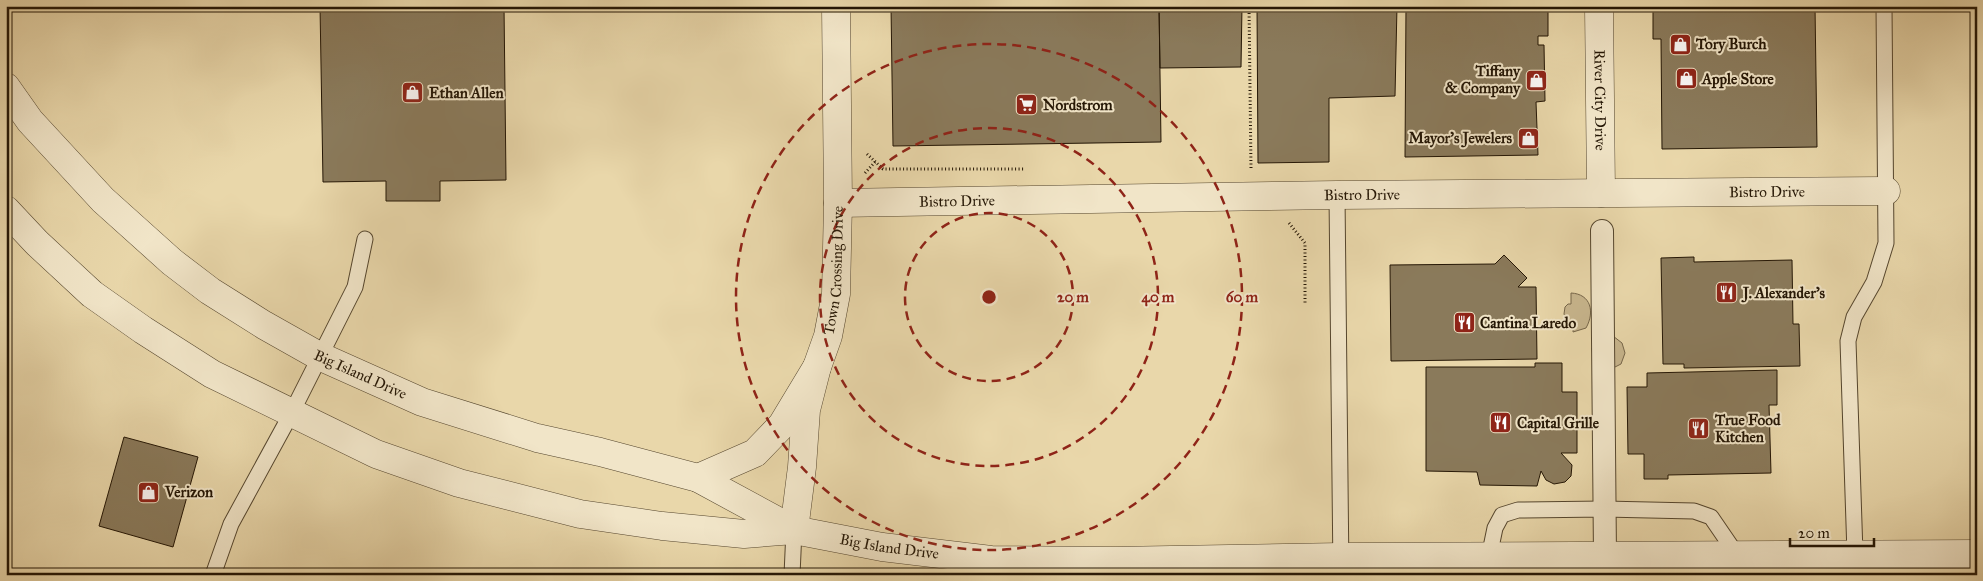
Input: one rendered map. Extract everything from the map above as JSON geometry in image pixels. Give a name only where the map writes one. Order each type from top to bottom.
[{"type":"street","name":"Town Crossing Drive","points":[[794,530],[802,468],[806,410],[816,368],[828,336],[836,294],[838,203],[836,6]]},
{"type":"street","name":"River City Drive","points":[[1599,6],[1601,193]]},
{"type":"street","name":"Big Island Drive","points":[[6,87],[30,121],[103,200],[172,262],[210,291],[264,325],[319,356],[422,402],[536,438],[600,452],[698,478],[794,530]]},
{"type":"street","name":"Bistro Drive","points":[[838,203],[1337,195],[1886,191]]},
{"type":"street","name":"Big Island Drive","points":[[6,210],[37,243],[92,294],[143,330],[212,374],[376,454],[459,483],[580,514],[662,526],[744,534],[794,530],[882,547],[991,560],[1341,566],[1489,557],[1977,554]]},
{"type":"street","points":[[1602,231],[1605,556]]},
{"type":"street","points":[[698,478],[755,452],[782,425],[816,368]]},
{"type":"lane","points":[[1855,554],[1848,341],[1854,317],[1874,282],[1886,243],[1884,6]]},
{"type":"lane","points":[[1337,195],[1341,566]]},
{"type":"lane","points":[[213,575],[231,524],[291,414],[355,287],[365,239]]},
{"type":"lane","points":[[1489,557],[1495,528],[1502,515],[1518,510],[1604,509],[1694,511],[1711,517],[1737,555]]},
{"type":"lane","points":[[792,575],[794,530]]},
{"type":"path","points":[[1249,6],[1251,171]]},
{"type":"path","points":[[865,152],[883,169],[1033,169]]},
{"type":"path","points":[[864,174],[875,162]]},
{"type":"path","points":[[1285,219],[1305,243],[1305,303]]},
{"type":"shaded area","points":[[1571,293],[1578,294],[1587,300],[1590,310],[1589,322],[1586,328],[1573,332],[1573,321],[1566,319],[1564,314],[1565,307],[1571,304]]},
{"type":"shaded area","points":[[1613,336],[1622,343],[1625,353],[1621,364],[1611,369],[1593,358],[1592,348]]},
{"type":"building","name":"Ethan Allen","points":[[320,6],[504,6],[506,180],[440,181],[440,201],[386,201],[386,181],[323,182]]},
{"type":"building","name":"Nordstrom","points":[[891,6],[1159,6],[1161,142],[893,146]]},
{"type":"building","points":[[1159,6],[1242,6],[1241,67],[1160,68]]},
{"type":"building","points":[[1257,6],[1397,6],[1395,96],[1329,98],[1329,162],[1258,163]]},
{"type":"building","points":[[1406,6],[1548,6],[1548,36],[1538,36],[1538,45],[1544,45],[1545,101],[1536,102],[1538,155],[1405,157]]},
{"type":"building","points":[[1653,6],[1815,6],[1817,147],[1662,149],[1661,39],[1653,39]]},
{"type":"building","name":"Cantina Laredo","points":[[1504,255],[1527,278],[1518,287],[1536,287],[1537,359],[1391,361],[1390,265],[1495,264]]},
{"type":"building","name":"J. Alexander's","points":[[1694,257],[1694,262],[1792,260],[1793,324],[1799,324],[1800,366],[1684,368],[1684,364],[1663,364],[1661,258]]},
{"type":"building","name":"Capital Grille","points":[[1535,363],[1562,363],[1562,392],[1577,392],[1577,453],[1561,453],[1572,465],[1571,476],[1565,482],[1554,484],[1546,480],[1541,471],[1537,486],[1480,485],[1477,472],[1426,471],[1426,367],[1535,367]]},
{"type":"building","name":"True Food Kitchen","points":[[1777,370],[1777,405],[1769,405],[1771,473],[1668,475],[1668,479],[1644,479],[1644,454],[1628,454],[1627,387],[1647,387],[1647,373]]},
{"type":"building","name":"Verizon","points":[[124,437],[198,457],[173,547],[99,526]]},
{"type":"place","name":"Tory Burch","points":[[1680,44]]},
{"type":"place","name":"Apple Store","points":[[1686,79]]},
{"type":"place","name":"Tiffany & Company","points":[[1536,80]]},
{"type":"place","name":"Ethan Allen","points":[[413,93]]},
{"type":"place","name":"Nordstrom","points":[[1027,105]]},
{"type":"place","name":"Mayor's Jewelers","points":[[1528,138]]},
{"type":"place","name":"J. Alexander's","points":[[1727,293]]},
{"type":"place","name":"Cantina Laredo","points":[[1464,323]]},
{"type":"place","name":"Capital Grille","points":[[1501,423]]},
{"type":"place","name":"True Food Kitchen","points":[[1699,429]]},
{"type":"place","name":"Verizon","points":[[149,492]]}]
